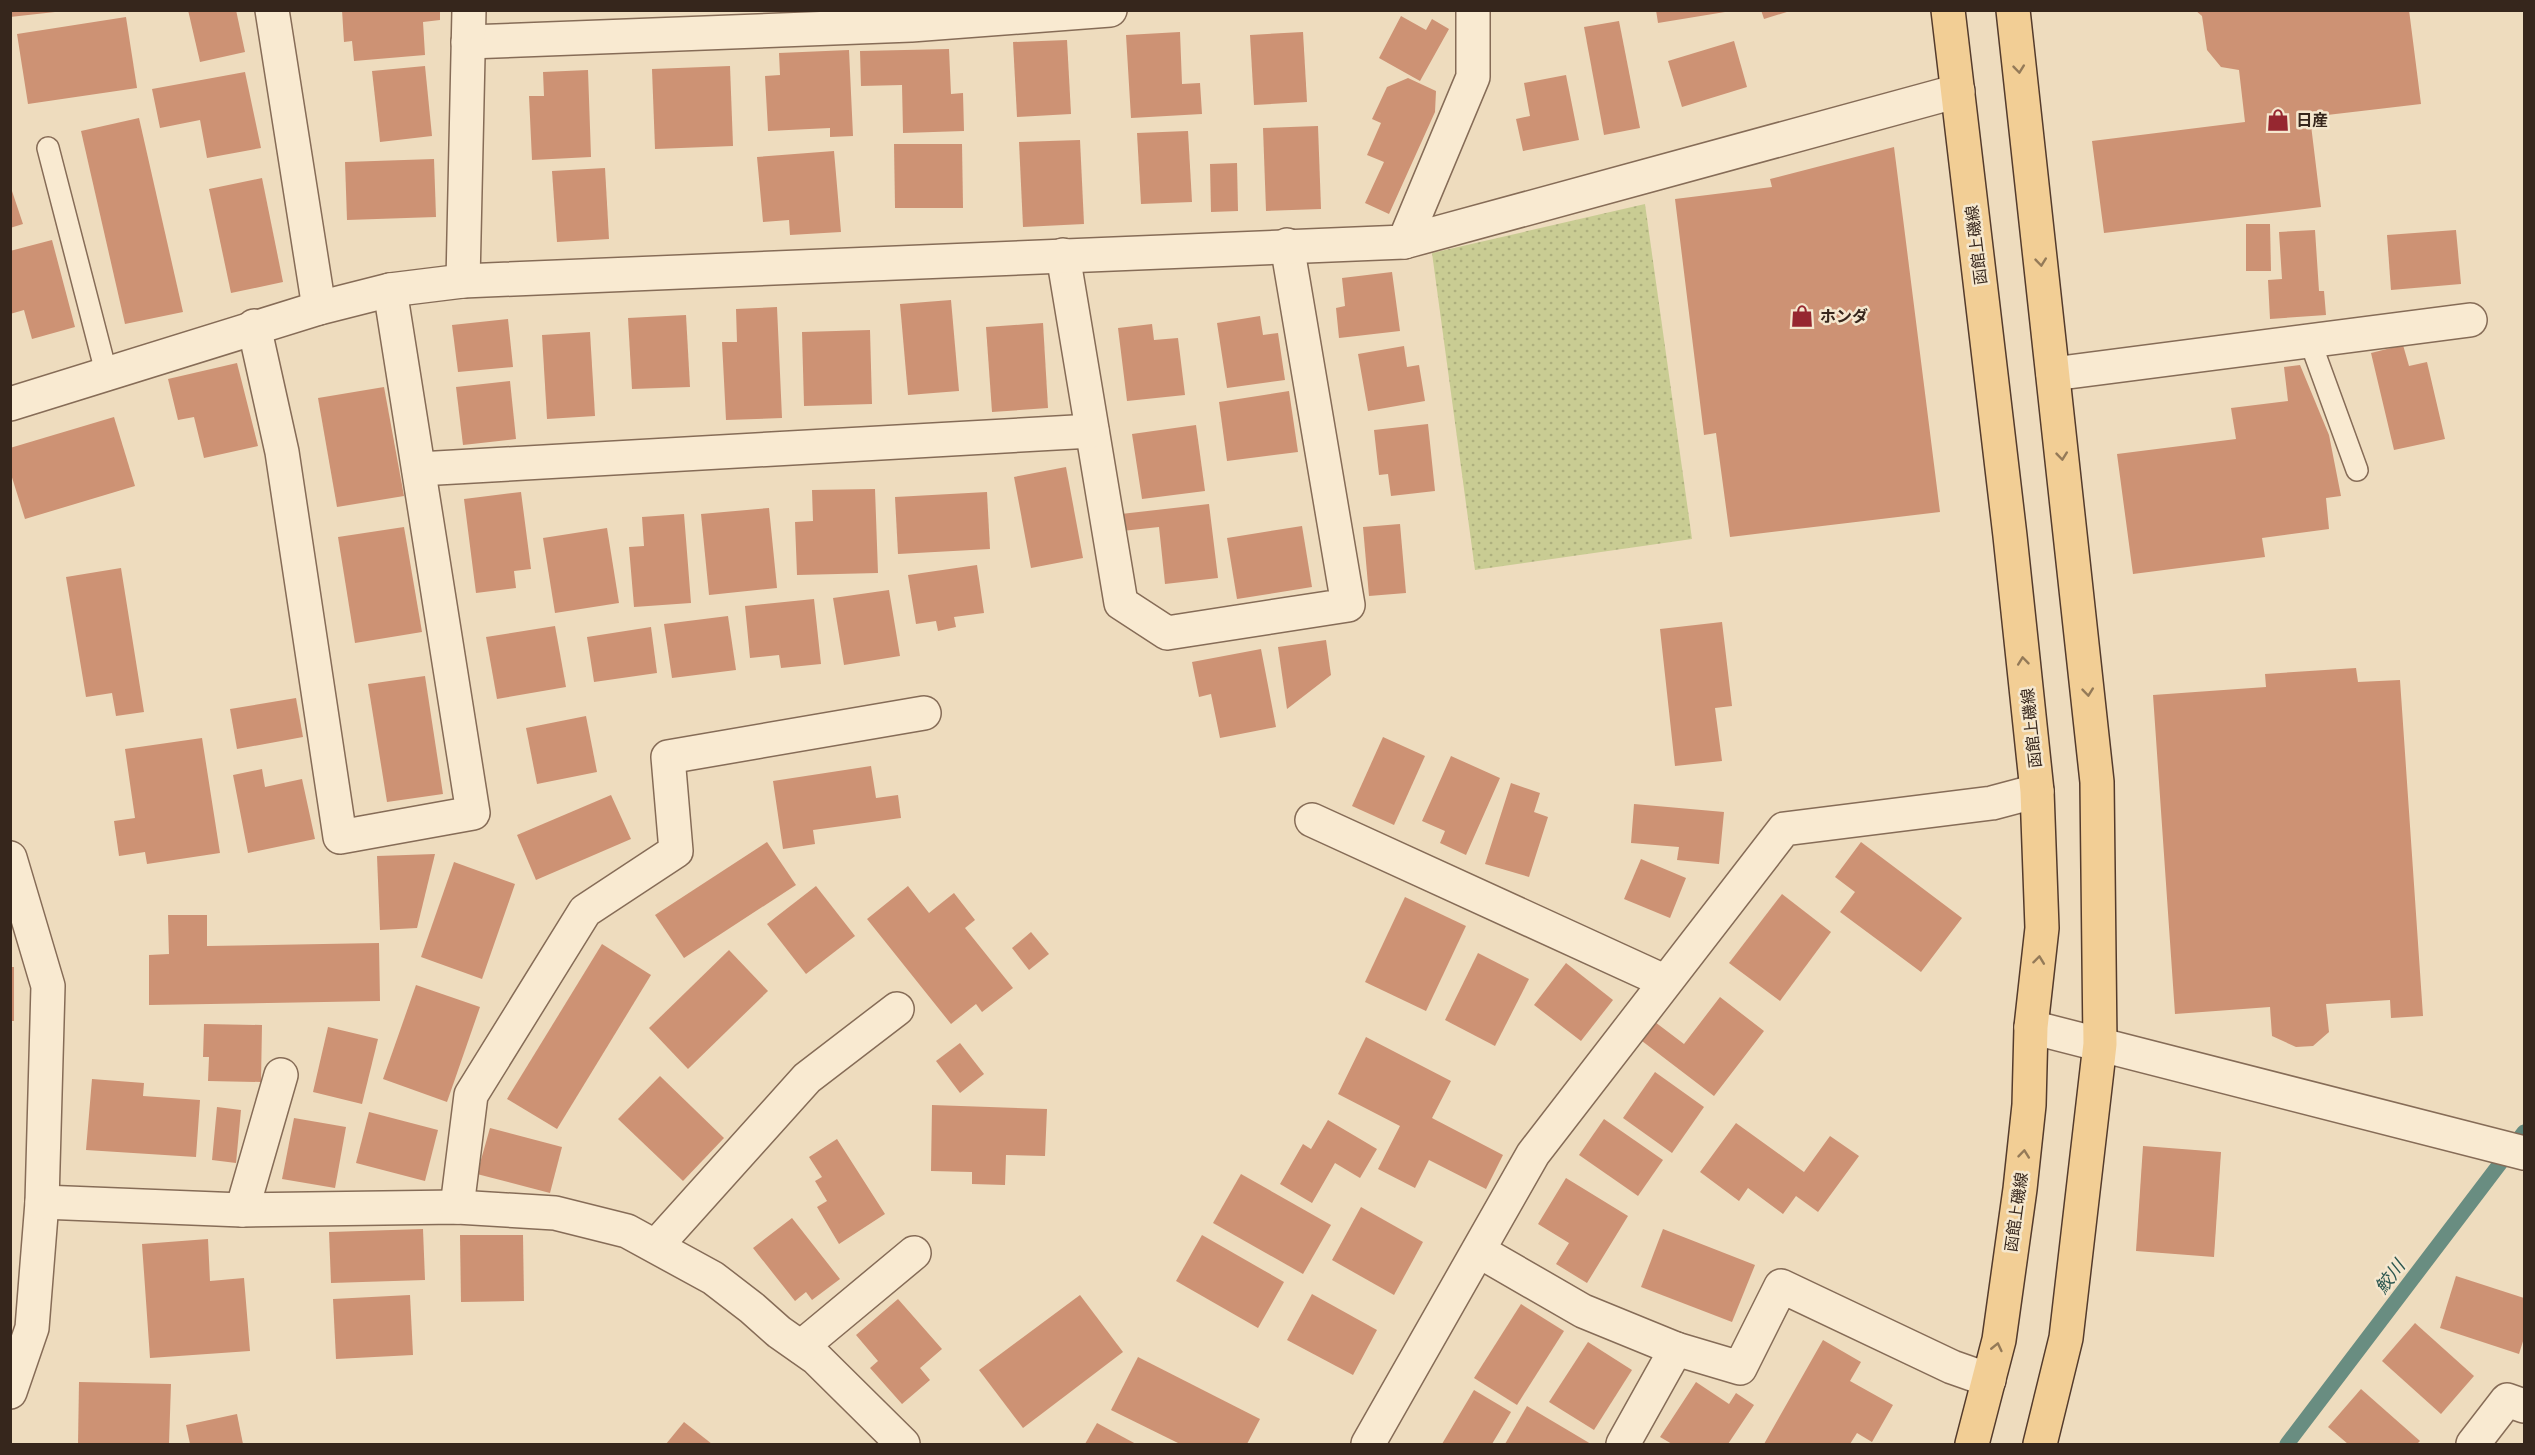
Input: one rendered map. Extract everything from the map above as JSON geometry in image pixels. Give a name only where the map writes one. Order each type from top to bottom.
[{"type":"main road","name":"函館上磯線","points":[[1948,10],[2037,792],[2042,928],[2031,1027],[2029,1105],[2020,1189],[1999,1340],[1972,1444]]},
{"type":"main road","points":[[2013,10],[2097,782],[2100,1044],[2066,1338],[2040,1444]]},
{"type":"street","points":[[272,10],[318,308]]},
{"type":"street","points":[[463,281],[468,26],[910,18],[1110,10]]},
{"type":"street","points":[[1404,242],[1473,76],[1473,10]]},
{"type":"street","points":[[10,404],[106,372],[318,308],[390,290],[463,281],[1287,245],[1404,242],[1958,91]]},
{"type":"street","points":[[1063,255],[1121,603],[1167,633],[1348,604],[1287,245]]},
{"type":"street","points":[[254,326],[282,452],[340,837],[473,813],[390,290]]},
{"type":"street","points":[[2053,374],[2470,320]]},
{"type":"street","points":[[419,469],[1092,430]]},
{"type":"street","points":[[457,1207],[471,1095],[585,910],[676,852],[668,757],[924,713]]},
{"type":"street","points":[[1368,1444],[1533,1154],[1664,981],[1784,829],[1992,803],[2037,792]]},
{"type":"street","points":[[1312,820],[1664,981]]},
{"type":"street","points":[[10,858],[48,987],[42,1202],[32,1328],[10,1392]]},
{"type":"street","points":[[656,1246],[807,1078],[897,1009]]},
{"type":"street","points":[[2031,1027],[2524,1153]]},
{"type":"street","points":[[242,1210],[280,1075]]},
{"type":"street","points":[[42,1202],[242,1210],[457,1207],[555,1213],[627,1230],[713,1278],[779,1332],[816,1358],[903,1444]]},
{"type":"street","points":[[1479,1251],[1583,1311],[1676,1349],[1740,1368],[1781,1286],[1952,1367],[1989,1380]]},
{"type":"street","points":[[801,1347],[914,1253]]},
{"type":"street","points":[[1623,1444],[1676,1349]]},
{"type":"street","points":[[2473,1444],[2507,1400],[2524,1406]]},
{"type":"lane","points":[[48,148],[106,372]]},
{"type":"lane","points":[[2310,341],[2356,470]]},
{"type":"green space","points":[[1645,204],[1692,539],[1475,570],[1432,253]]},
{"type":"building","points":[[10,10],[55,10],[55,12],[10,17]]},
{"type":"building","points":[[188,10],[236,10],[245,52],[200,62]]},
{"type":"building","points":[[342,10],[440,10],[440,20],[423,22],[425,55],[354,61],[352,41],[344,42]]},
{"type":"building","points":[[1656,10],[1725,10],[1725,12],[1658,23]]},
{"type":"building","points":[[1761,10],[1790,10],[1790,11],[1764,19]]},
{"type":"building","name":"日産","points":[[2195,10],[2409,10],[2421,104],[2310,117],[2321,207],[2104,233],[2092,141],[2245,122],[2239,70],[2221,67],[2207,50],[2202,16]]},
{"type":"building","points":[[1401,16],[1426,30],[1432,19],[1449,29],[1420,81],[1379,58]]},
{"type":"building","points":[[126,17],[137,88],[28,104],[17,34]]},
{"type":"building","points":[[1619,21],[1640,128],[1604,135],[1584,27]]},
{"type":"building","points":[[1180,32],[1182,84],[1200,83],[1202,114],[1131,118],[1126,35]]},
{"type":"building","points":[[1303,32],[1307,102],[1254,105],[1250,35]]},
{"type":"building","points":[[1067,40],[1071,114],[1017,117],[1013,42]]},
{"type":"building","points":[[1734,41],[1747,87],[1682,107],[1668,61]]},
{"type":"building","points":[[949,49],[951,94],[963,93],[964,131],[903,133],[902,85],[861,86],[860,51]]},
{"type":"building","points":[[849,50],[853,136],[830,137],[830,128],[768,131],[765,76],[780,75],[779,53]]},
{"type":"building","points":[[425,66],[432,136],[380,142],[372,71]]},
{"type":"building","points":[[730,66],[733,146],[655,149],[652,69]]},
{"type":"building","points":[[588,70],[591,157],[532,160],[529,96],[544,96],[543,72]]},
{"type":"building","points":[[245,72],[261,148],[207,158],[200,120],[160,128],[152,89]]},
{"type":"building","points":[[1566,75],[1579,140],[1523,151],[1516,119],[1530,116],[1524,83]]},
{"type":"building","points":[[1408,78],[1436,91],[1435,112],[1389,214],[1365,203],[1384,162],[1367,155],[1381,123],[1372,119],[1387,87]]},
{"type":"building","points":[[139,118],[183,312],[125,324],[81,131]]},
{"type":"building","points":[[1318,126],[1321,209],[1266,211],[1263,128]]},
{"type":"building","points":[[1188,131],[1192,202],[1141,204],[1137,133]]},
{"type":"building","points":[[1080,140],[1084,224],[1023,227],[1019,142]]},
{"type":"building","points":[[894,144],[962,144],[963,208],[895,208]]},
{"type":"building","name":"ホンダ","points":[[1894,147],[1940,512],[1730,537],[1716,433],[1704,435],[1675,199],[1772,187],[1770,179]]},
{"type":"building","points":[[834,151],[841,232],[790,235],[789,220],[763,222],[757,157]]},
{"type":"building","points":[[434,159],[436,217],[347,220],[345,162]]},
{"type":"building","points":[[1237,163],[1238,211],[1211,212],[1210,164]]},
{"type":"building","points":[[605,168],[609,239],[557,242],[552,171]]},
{"type":"building","points":[[262,178],[283,282],[231,293],[209,189]]},
{"type":"building","points":[[10,185],[23,224],[10,228]]},
{"type":"building","points":[[2246,224],[2270,224],[2271,271],[2246,271]]},
{"type":"building","points":[[2315,230],[2319,291],[2324,291],[2326,315],[2270,319],[2268,280],[2282,279],[2279,232]]},
{"type":"building","points":[[2456,230],[2461,284],[2391,290],[2387,235]]},
{"type":"building","points":[[52,240],[75,327],[32,339],[24,310],[10,314],[10,251]]},
{"type":"building","points":[[1392,272],[1400,331],[1339,338],[1336,308],[1345,306],[1342,278]]},
{"type":"building","points":[[951,300],[959,391],[908,395],[900,304]]},
{"type":"building","points":[[777,307],[782,418],[726,420],[722,342],[737,342],[736,309]]},
{"type":"building","points":[[686,315],[690,387],[632,389],[628,318]]},
{"type":"building","points":[[1260,316],[1263,335],[1278,333],[1285,380],[1227,388],[1217,323]]},
{"type":"building","points":[[508,319],[513,367],[458,372],[452,325]]},
{"type":"building","points":[[1043,323],[1048,408],[992,412],[986,327]]},
{"type":"building","points":[[1152,324],[1154,340],[1178,338],[1185,395],[1127,401],[1118,328]]},
{"type":"building","points":[[870,330],[872,404],[804,406],[802,332]]},
{"type":"building","points":[[590,332],[595,416],[547,419],[542,335]]},
{"type":"building","points":[[2403,345],[2409,366],[2427,362],[2445,439],[2394,450],[2371,353]]},
{"type":"building","points":[[1404,346],[1407,367],[1419,365],[1425,401],[1368,411],[1358,354]]},
{"type":"building","points":[[237,363],[258,446],[204,458],[194,417],[178,420],[168,379]]},
{"type":"building","points":[[2300,365],[2329,435],[2341,496],[2326,498],[2329,529],[2262,538],[2265,557],[2133,574],[2117,454],[2236,439],[2231,408],[2288,401],[2284,367]]},
{"type":"building","points":[[510,381],[516,439],[463,445],[456,387]]},
{"type":"building","points":[[384,387],[404,496],[337,507],[318,398]]},
{"type":"building","points":[[1289,391],[1298,452],[1227,461],[1219,402]]},
{"type":"building","points":[[114,417],[135,486],[25,519],[10,471],[10,448]]},
{"type":"building","points":[[1428,424],[1435,491],[1391,496],[1388,474],[1379,475],[1374,430]]},
{"type":"building","points":[[1196,425],[1205,491],[1142,499],[1132,434]]},
{"type":"building","points":[[1066,467],[1083,558],[1031,568],[1014,477]]},
{"type":"building","points":[[875,489],[878,573],[797,575],[795,522],[813,521],[812,490]]},
{"type":"building","points":[[521,492],[531,569],[514,571],[516,588],[476,593],[464,499]]},
{"type":"building","points":[[987,492],[990,549],[898,554],[895,497]]},
{"type":"building","points":[[1209,504],[1218,578],[1165,584],[1159,527],[1122,531],[1121,514]]},
{"type":"building","points":[[769,508],[777,588],[709,595],[701,514]]},
{"type":"building","points":[[684,514],[691,603],[634,607],[629,547],[644,546],[642,517]]},
{"type":"building","points":[[1400,524],[1406,593],[1369,596],[1363,527]]},
{"type":"building","points":[[1302,526],[1312,587],[1237,599],[1227,538]]},
{"type":"building","points":[[404,527],[422,632],[355,643],[338,537]]},
{"type":"building","points":[[607,528],[619,603],[555,613],[543,538]]},
{"type":"building","points":[[977,565],[984,613],[954,617],[956,627],[938,631],[936,621],[916,624],[908,575]]},
{"type":"building","points":[[121,568],[144,712],[116,716],[112,693],[86,697],[66,577]]},
{"type":"building","points":[[889,590],[900,656],[844,665],[833,598]]},
{"type":"building","points":[[814,599],[821,664],[781,668],[779,655],[750,658],[745,606]]},
{"type":"building","points":[[728,616],[736,670],[672,678],[664,624]]},
{"type":"building","points":[[1722,622],[1732,706],[1715,708],[1722,761],[1675,766],[1660,629]]},
{"type":"building","points":[[555,626],[566,687],[497,699],[486,637]]},
{"type":"building","points":[[651,627],[657,673],[594,682],[587,637]]},
{"type":"building","points":[[1326,640],[1331,675],[1287,709],[1278,647]]},
{"type":"building","points":[[1261,649],[1276,727],[1220,738],[1211,694],[1199,697],[1192,662]]},
{"type":"building","points":[[2356,668],[2358,682],[2400,680],[2423,1016],[2391,1018],[2390,1000],[2326,1004],[2329,1032],[2313,1046],[2296,1047],[2272,1036],[2270,1007],[2175,1014],[2153,695],[2266,687],[2265,674]]},
{"type":"building","points":[[425,676],[443,794],[387,802],[368,684]]},
{"type":"building","points":[[296,698],[303,737],[237,749],[230,709]]},
{"type":"building","points":[[586,716],[597,772],[537,784],[526,728]]},
{"type":"building","points":[[1383,737],[1425,756],[1394,825],[1352,806]]},
{"type":"building","points":[[202,738],[220,853],[147,864],[145,852],[119,856],[114,821],[135,818],[125,749]]},
{"type":"building","points":[[1451,756],[1500,778],[1466,855],[1440,843],[1445,831],[1422,821]]},
{"type":"building","points":[[871,766],[876,798],[898,795],[901,818],[813,830],[815,844],[783,849],[773,781]]},
{"type":"building","points":[[262,769],[265,787],[302,779],[315,839],[248,853],[233,775]]},
{"type":"building","points":[[1511,783],[1540,793],[1534,812],[1548,817],[1529,877],[1485,864]]},
{"type":"building","points":[[611,795],[631,839],[536,880],[517,835]]},
{"type":"building","points":[[1634,804],[1724,812],[1719,864],[1677,860],[1679,847],[1631,843]]},
{"type":"building","points":[[767,842],[796,885],[684,958],[655,915]]},
{"type":"building","points":[[1861,842],[1962,918],[1921,972],[1840,912],[1855,892],[1835,877]]},
{"type":"building","points":[[435,854],[417,928],[380,930],[377,856]]},
{"type":"building","points":[[1641,859],[1686,878],[1670,918],[1624,899]]},
{"type":"building","points":[[454,862],[515,884],[482,979],[421,957]]},
{"type":"building","points":[[816,886],[855,936],[806,974],[767,924]]},
{"type":"building","points":[[908,886],[929,913],[954,893],[975,920],[965,928],[1013,988],[982,1012],[976,1004],[951,1024],[867,919]]},
{"type":"building","points":[[1782,894],[1831,932],[1780,1001],[1729,963]]},
{"type":"building","points":[[1405,897],[1466,926],[1426,1011],[1365,982]]},
{"type":"building","points":[[168,915],[207,915],[207,946],[379,943],[380,1001],[149,1005],[149,955],[169,954]]},
{"type":"building","points":[[1031,932],[1049,954],[1029,970],[1012,948]]},
{"type":"building","points":[[602,944],[651,975],[557,1129],[507,1099]]},
{"type":"building","points":[[729,950],[768,991],[688,1069],[649,1028]]},
{"type":"building","points":[[1478,953],[1529,979],[1495,1046],[1445,1020]]},
{"type":"building","points":[[1566,963],[1613,1000],[1581,1041],[1534,1005]]},
{"type":"building","points":[[10,967],[14,967],[14,1021],[10,1021]]},
{"type":"building","points":[[416,985],[480,1007],[447,1102],[383,1079]]},
{"type":"building","points":[[1720,997],[1764,1031],[1714,1096],[1642,1041],[1655,1022],[1684,1044]]},
{"type":"building","points":[[204,1024],[262,1025],[261,1082],[208,1081],[209,1057],[203,1057]]},
{"type":"building","points":[[328,1027],[378,1039],[362,1104],[313,1092]]},
{"type":"building","points":[[1366,1037],[1451,1081],[1432,1118],[1503,1155],[1486,1189],[1429,1160],[1415,1188],[1378,1169],[1400,1126],[1338,1094]]},
{"type":"building","points":[[960,1043],[984,1074],[960,1093],[936,1061]]},
{"type":"building","points":[[1655,1072],[1704,1107],[1672,1153],[1623,1118]]},
{"type":"building","points":[[660,1076],[724,1138],[683,1181],[618,1119]]},
{"type":"building","points":[[92,1079],[144,1083],[143,1096],[200,1100],[196,1157],[86,1150]]},
{"type":"building","points":[[932,1105],[1047,1109],[1045,1156],[1006,1155],[1005,1185],[972,1184],[972,1172],[931,1171]]},
{"type":"building","points":[[217,1107],[241,1110],[236,1163],[212,1160]]},
{"type":"building","points":[[369,1112],[438,1130],[425,1181],[356,1163]]},
{"type":"building","points":[[294,1118],[346,1127],[335,1188],[282,1179]]},
{"type":"building","points":[[1604,1119],[1663,1160],[1638,1196],[1579,1155]]},
{"type":"building","points":[[1328,1120],[1377,1149],[1360,1178],[1335,1163],[1312,1203],[1280,1184],[1303,1144],[1311,1149]]},
{"type":"building","points":[[1736,1123],[1804,1172],[1830,1136],[1859,1156],[1818,1212],[1796,1196],[1783,1214],[1748,1188],[1739,1201],[1700,1172]]},
{"type":"building","points":[[490,1128],[562,1147],[550,1193],[477,1174]]},
{"type":"building","points":[[837,1139],[885,1214],[839,1244],[817,1207],[827,1201],[815,1181],[822,1177],[809,1157]]},
{"type":"building","points":[[2143,1146],[2221,1152],[2214,1257],[2136,1251]]},
{"type":"building","points":[[1241,1174],[1331,1225],[1303,1274],[1213,1223]]},
{"type":"building","points":[[1566,1178],[1628,1216],[1587,1283],[1556,1264],[1569,1243],[1538,1224]]},
{"type":"building","points":[[1361,1207],[1423,1242],[1394,1295],[1332,1260]]},
{"type":"building","points":[[792,1218],[840,1279],[812,1300],[806,1292],[795,1301],[753,1248]]},
{"type":"building","points":[[423,1229],[425,1280],[331,1283],[329,1232]]},
{"type":"building","points":[[1663,1229],[1755,1265],[1732,1322],[1641,1287]]},
{"type":"building","points":[[460,1235],[523,1235],[524,1301],[461,1302]]},
{"type":"building","points":[[1202,1235],[1284,1282],[1258,1328],[1176,1281]]},
{"type":"building","points":[[208,1239],[210,1281],[244,1278],[250,1351],[150,1358],[142,1244]]},
{"type":"building","points":[[2456,1276],[2524,1298],[2524,1338],[2519,1354],[2440,1328]]},
{"type":"building","points":[[1312,1294],[1377,1330],[1353,1375],[1287,1340]]},
{"type":"building","points":[[410,1295],[413,1355],[336,1359],[333,1299]]},
{"type":"building","points":[[1080,1295],[1123,1352],[1023,1428],[979,1370]]},
{"type":"building","points":[[898,1299],[942,1349],[920,1368],[930,1380],[902,1404],[870,1368],[878,1361],[856,1335]]},
{"type":"building","points":[[1521,1304],[1564,1331],[1517,1405],[1474,1378]]},
{"type":"building","points":[[2415,1323],[2474,1376],[2441,1414],[2382,1361]]},
{"type":"building","points":[[1823,1340],[1861,1362],[1850,1381],[1893,1405],[1872,1442],[1857,1433],[1850,1444],[1764,1444]]},
{"type":"building","points":[[1588,1342],[1632,1370],[1594,1430],[1549,1402]]},
{"type":"building","points":[[1138,1357],[1260,1419],[1247,1444],[1180,1444],[1111,1410]]},
{"type":"building","points":[[79,1382],[171,1384],[169,1444],[78,1444]]},
{"type":"building","points":[[1696,1382],[1729,1404],[1736,1393],[1754,1405],[1728,1444],[1672,1444],[1660,1437]]},
{"type":"building","points":[[2361,1389],[2420,1441],[2417,1444],[2348,1444],[2328,1427]]},
{"type":"building","points":[[1474,1390],[1511,1412],[1492,1444],[1442,1444]]},
{"type":"building","points":[[1527,1406],[1591,1444],[1505,1444]]},
{"type":"building","points":[[237,1414],[243,1444],[190,1444],[186,1425]]},
{"type":"building","points":[[684,1422],[712,1444],[666,1444]]},
{"type":"building","points":[[1097,1423],[1136,1444],[1085,1444]]},
{"type":"waterway","name":"鮫川","points":[[2287,1444],[2524,1132]]},
{"type":"place","name":"日産","points":[[2278,120]]},
{"type":"place","name":"ホンダ","points":[[1802,316]]}]
